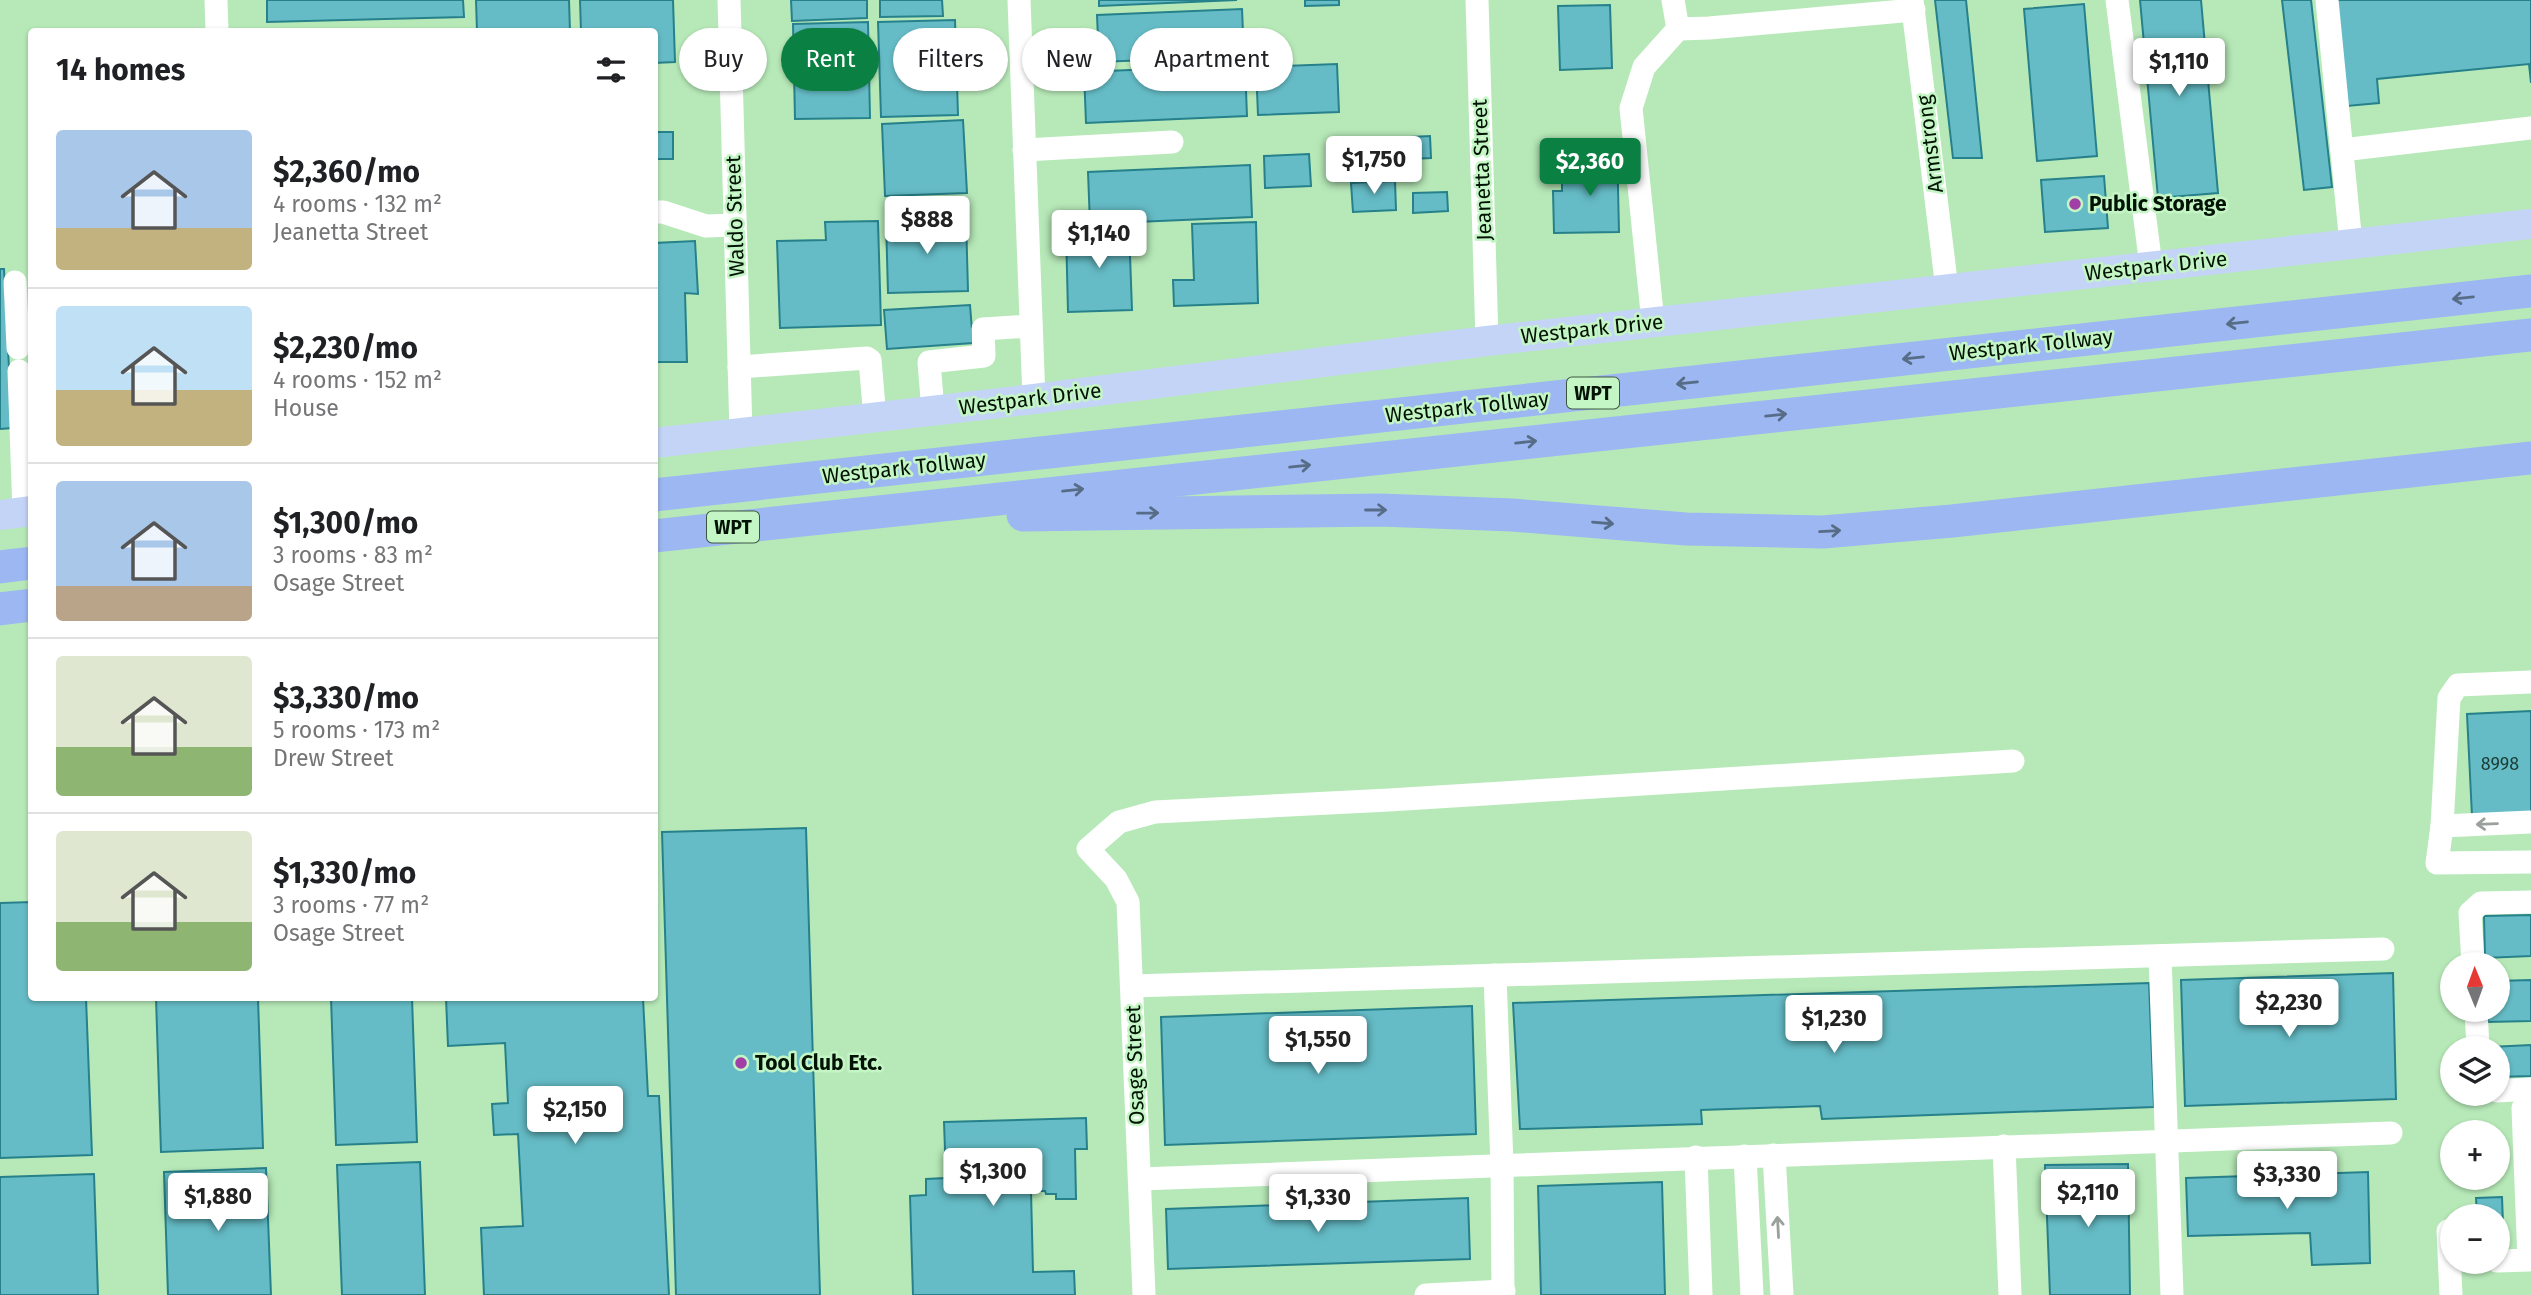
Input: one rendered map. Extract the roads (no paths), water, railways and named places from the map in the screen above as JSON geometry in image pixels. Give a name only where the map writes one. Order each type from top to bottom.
[{"type":"highway","name":"Westpark Tollway","points":[[658,495],[2531,291]]},
{"type":"highway","name":"Westpark Tollway","points":[[658,536],[2531,335]]},
{"type":"highway","points":[[811,518],[1380,510],[1512,515],[1686,529],[1823,532],[1966,520],[2531,458]]},
{"type":"highway","points":[[0,567],[28,564]]},
{"type":"highway","points":[[0,609],[28,606]]},
{"type":"main road","name":"Westpark Drive","points":[[658,443],[1034,399],[1487,341],[2531,225]]},
{"type":"street","points":[[216,0],[217,28]]},
{"type":"street","name":"Waldo Street","points":[[729,0],[741,433]]},
{"type":"street","points":[[1018,0],[1034,399]]},
{"type":"street","name":"Jeanetta Street","points":[[1477,0],[1487,341]]},
{"type":"street","points":[[1673,0],[1678,29]]},
{"type":"street","points":[[2117,0],[2151,266]]},
{"type":"street","points":[[2326,0],[2351,244]]},
{"type":"street","points":[[1653,322],[1631,108],[1644,67],[1678,29],[1709,28],[1798,10],[1913,5]]},
{"type":"street","name":"Armstrong","points":[[1913,5],[1947,289]]},
{"type":"street","points":[[2342,150],[2531,128]]},
{"type":"street","points":[[1024,150],[1172,142]]},
{"type":"street","points":[[658,212],[706,226],[735,225]]},
{"type":"street","points":[[15,282],[18,348]]},
{"type":"street","points":[[933,411],[929,362],[984,356],[983,329],[1031,326]]},
{"type":"street","points":[[739,367],[867,358],[870,360],[875,418]]},
{"type":"street","points":[[18,513],[19,371]]},
{"type":"street","points":[[2531,682],[2458,685],[2449,698],[2442,826],[2437,863],[2531,862]]},
{"type":"street","name":"Osage Street","points":[[1144,1295],[1128,902],[1116,879],[1088,849],[1119,822],[1154,812],[2013,761]]},
{"type":"street","points":[[2442,826],[2531,822]]},
{"type":"street","points":[[2472,952],[2470,913],[2481,903],[2531,902]]},
{"type":"street","points":[[1132,986],[2383,949]]},
{"type":"street","points":[[2160,956],[2172,1295]]},
{"type":"street","points":[[1426,1295],[1504,1293],[1495,975]]},
{"type":"street","points":[[2510,1094],[2527,1099],[2529,1260],[2510,1261]]},
{"type":"street","points":[[1140,1179],[2391,1133]]},
{"type":"street","points":[[2004,1146],[2010,1295]]},
{"type":"street","points":[[1774,1155],[1782,1295]]},
{"type":"street","points":[[1745,1156],[1752,1295]]},
{"type":"street","points":[[1696,1157],[1701,1295]]},
{"type":"street","points":[[2451,1295],[2454,1274]]},
{"type":"place","name":"Public Storage","points":[[2075,204]]},
{"type":"place","name":"Tool Club Etc.","points":[[741,1063]]}]
